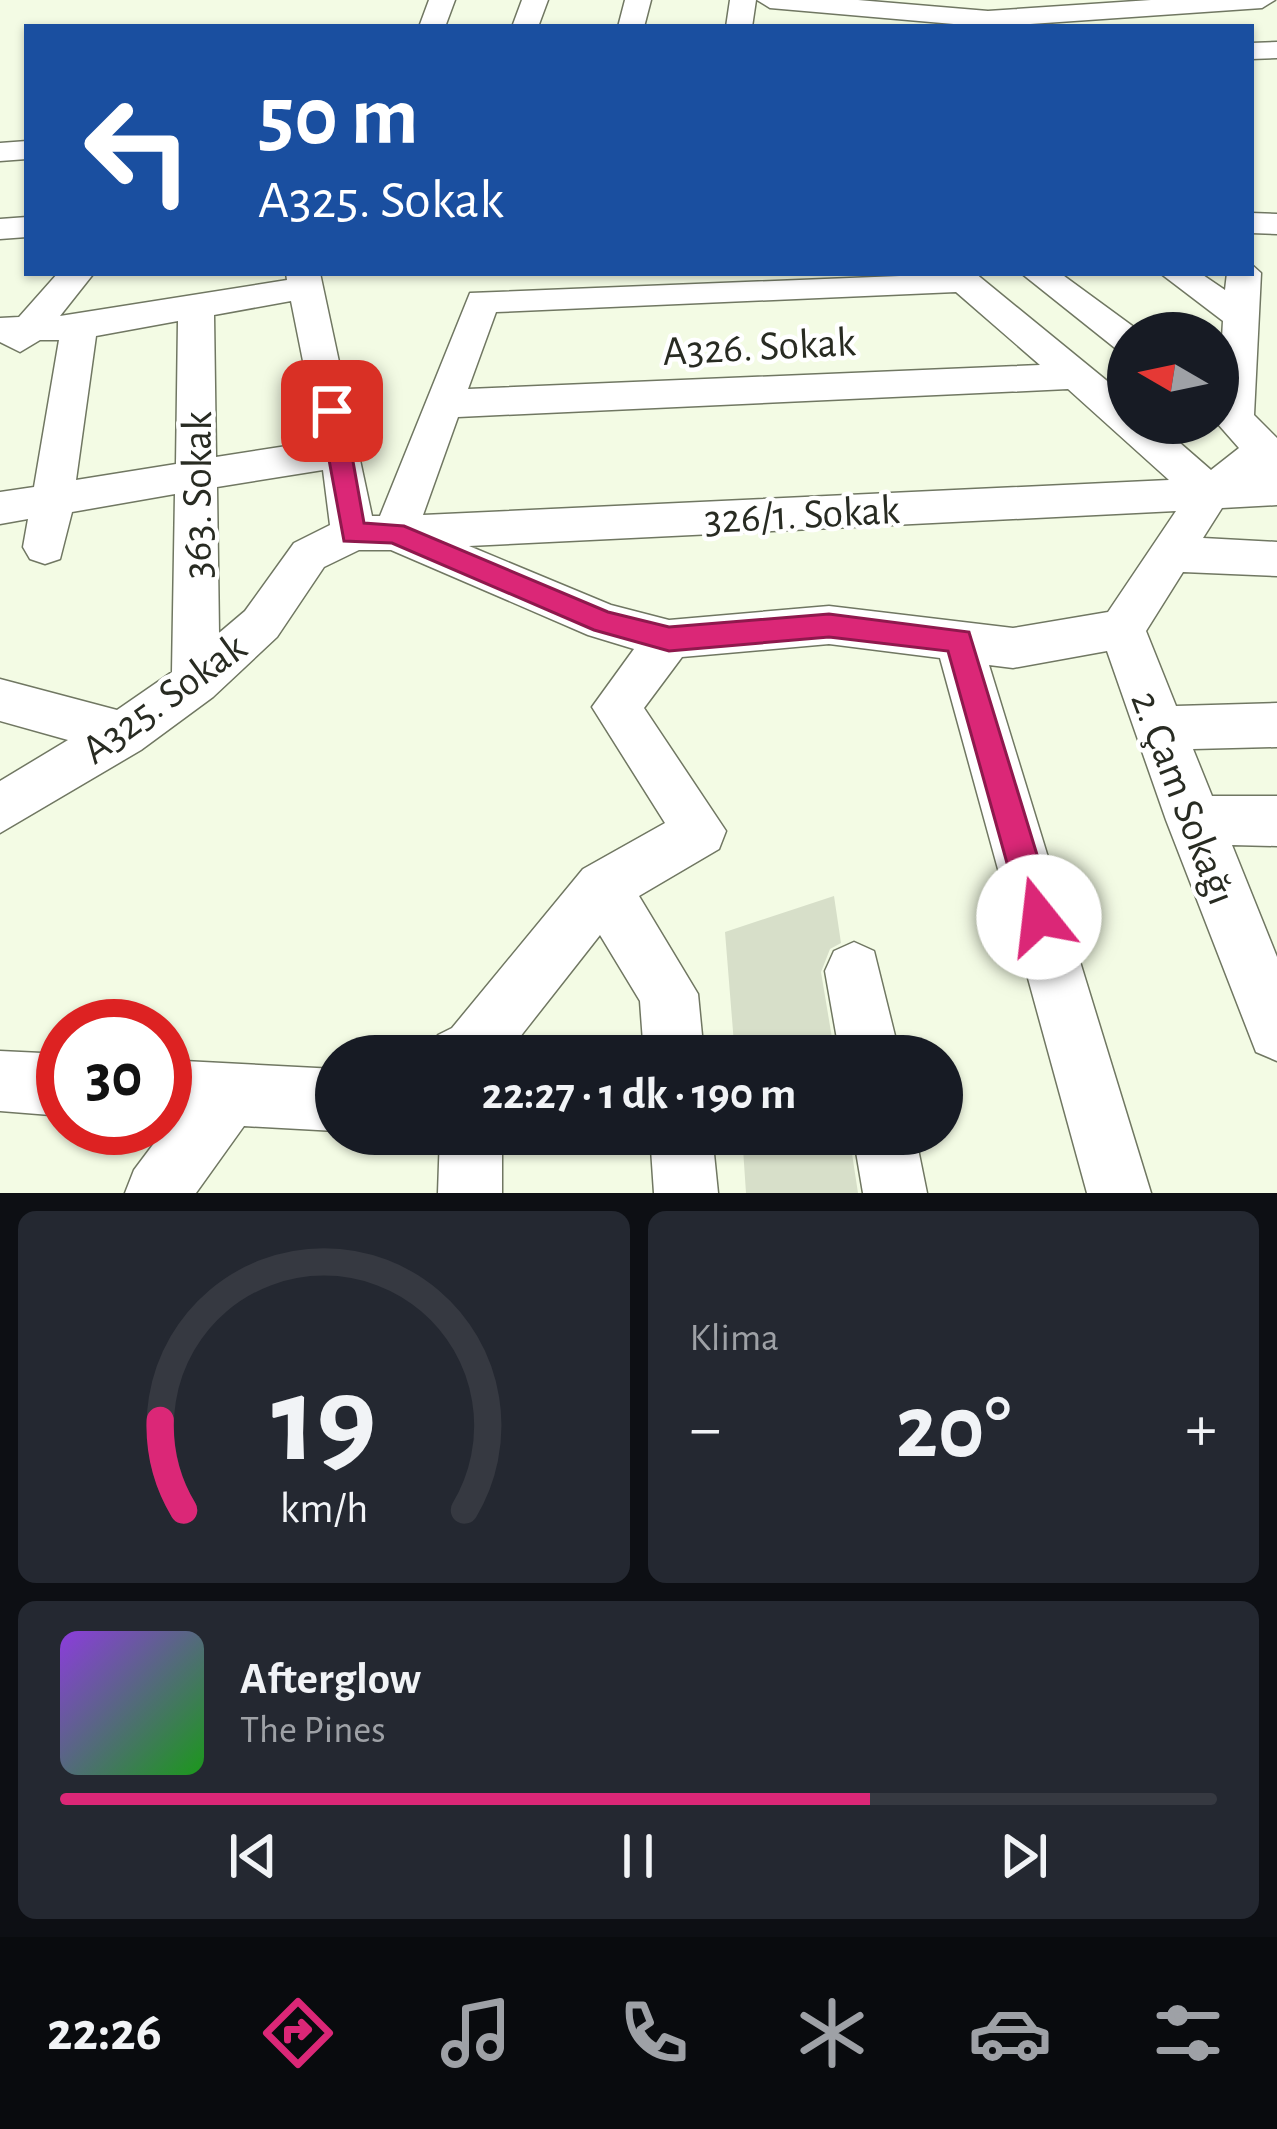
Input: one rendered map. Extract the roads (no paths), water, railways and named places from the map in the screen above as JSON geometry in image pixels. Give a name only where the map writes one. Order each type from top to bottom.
[{"type":"street","points":[[770,0],[952,21],[1262,0]]},
{"type":"street","points":[[0,358],[16,329],[73,276]]},
{"type":"street","points":[[1042,276],[1107,324]]},
{"type":"street","points":[[1181,276],[1242,318]]},
{"type":"street","points":[[1239,336],[1244,276]]},
{"type":"street","points":[[16,329],[79,328],[196,308],[303,280],[341,452],[374,533],[604,622],[669,639],[829,625],[1013,648],[1122,629],[1210,493],[1270,456],[1239,426]]},
{"type":"street","points":[[374,533],[443,404],[482,301],[964,281],[1107,400]]},
{"type":"street","name":"363. Sokak","points":[[196,308],[196,682]]},
{"type":"street","points":[[45,547],[79,328]]},
{"type":"street","name":"A326. Sokak","points":[[443,404],[1080,376]]},
{"type":"street","points":[[1156,444],[1210,493],[1277,490]]},
{"type":"street","points":[[0,508],[341,452]]},
{"type":"street","name":"326/1. Sokak","points":[[374,533],[1210,493]]},
{"type":"street","name":"A325. Sokak","points":[[0,809],[123,734],[196,682],[261,624],[309,555],[374,533]]},
{"type":"street","points":[[1174,554],[1277,559]]},
{"type":"street","name":"2. Çam Sokağı","points":[[1122,629],[1277,1031]]},
{"type":"street","points":[[483,1035],[602,887],[700,831],[616,707],[669,639]]},
{"type":"street","points":[[959,641],[1119,1193]]},
{"type":"street","points":[[0,700],[123,734]]},
{"type":"street","points":[[1158,728],[1277,725]]},
{"type":"street","points":[[1192,820],[1277,821]]},
{"type":"street","points":[[602,887],[669,994],[672,1035]]},
{"type":"street","points":[[854,971],[866,1035]]},
{"type":"street","points":[[0,1081],[36,1083]]},
{"type":"street","points":[[192,1092],[315,1099]]},
{"type":"street","points":[[157,1193],[229,1094]]},
{"type":"street","points":[[470,1193],[471,1155]]},
{"type":"street","points":[[683,1155],[686,1193]]},
{"type":"street","points":[[888,1155],[895,1193]]}]
